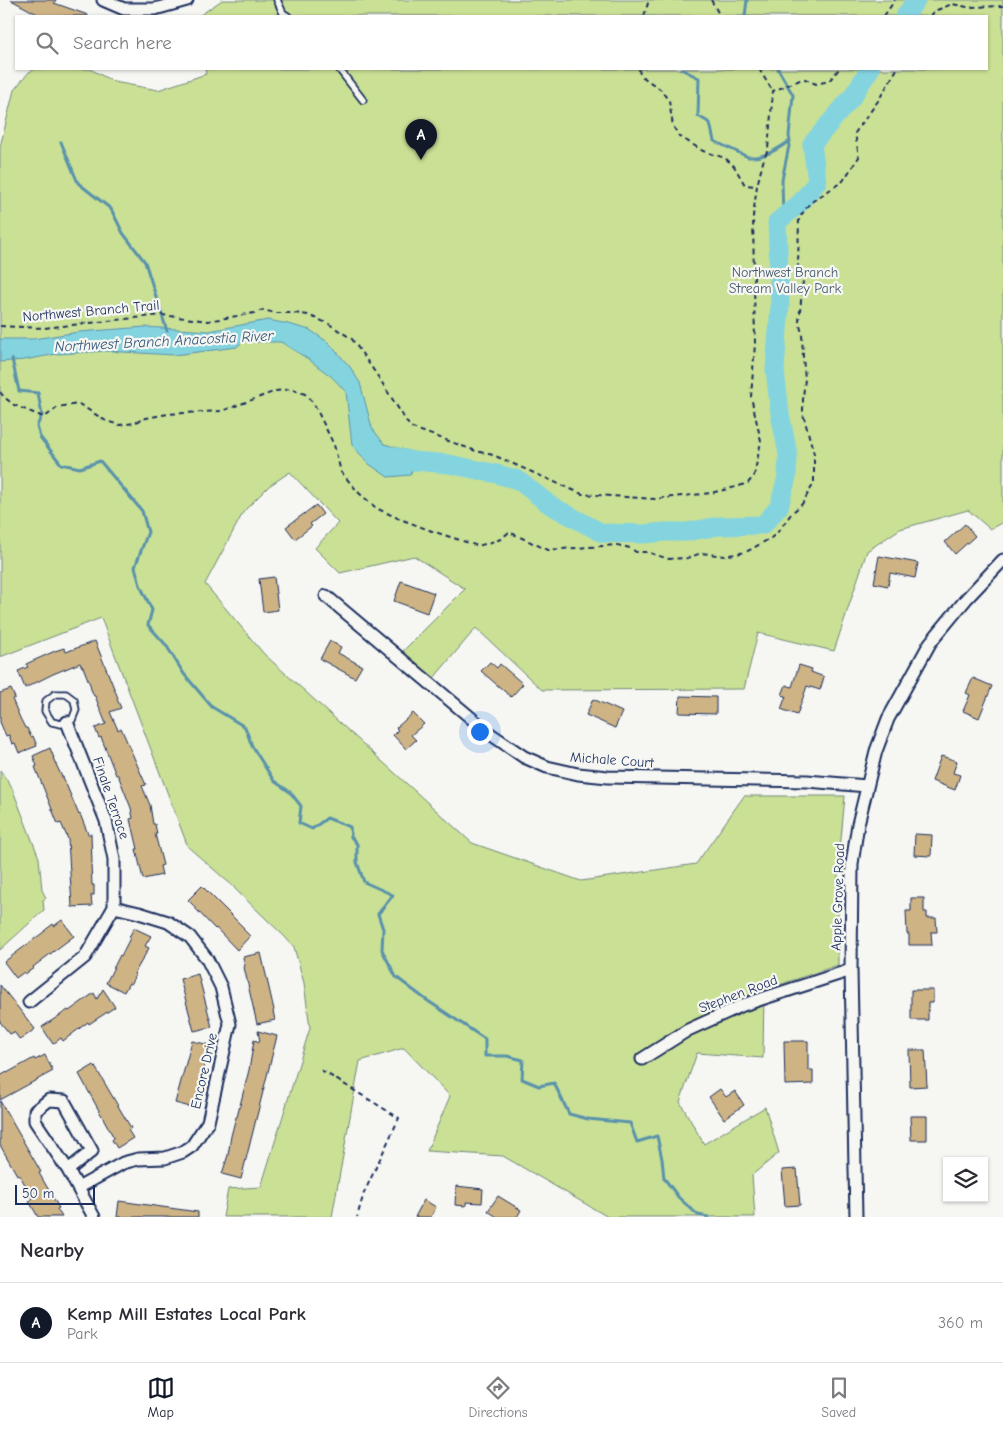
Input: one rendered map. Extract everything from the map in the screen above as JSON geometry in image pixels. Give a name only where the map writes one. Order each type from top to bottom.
[{"type":"street","points":[[103,0],[124,9],[155,8],[186,0]]},
{"type":"street","name":"Apple Grove Road","points":[[856,1217],[851,970],[852,864],[866,786],[888,719],[930,643],[967,598],[1003,560]]},
{"type":"street","name":"Michale Court","points":[[326,596],[489,732],[524,757],[547,768],[608,777],[807,781],[866,786]]},
{"type":"street","name":"Finale Terrace","points":[[67,722],[106,821],[114,859],[114,907]]},
{"type":"street","points":[[29,1002],[85,957],[114,907]]},
{"type":"street","name":"Encore Drive","points":[[78,1188],[123,1163],[138,1159],[165,1158],[183,1152],[192,1146],[208,1122],[230,1024],[221,987],[207,959],[190,938],[168,922],[114,907]]},
{"type":"street","name":"Stephen Road","points":[[642,1059],[688,1030],[743,1005],[851,970]]},
{"type":"street","points":[[68,1170],[92,1151],[64,1101],[49,1100],[35,1111],[35,1121],[68,1170],[94,1217]]},
{"type":"lane","points":[[277,0],[283,12],[287,15]]},
{"type":"lane","points":[[340,70],[363,100]]},
{"type":"lane","points":[[55,694],[66,694],[74,700],[76,710],[72,720],[67,722],[62,724],[52,722],[45,711],[46,701],[55,694]]},
{"type":"path","points":[[644,15],[649,0]]},
{"type":"path","points":[[711,0],[719,15]]},
{"type":"path","points":[[885,15],[895,0]]},
{"type":"path","points":[[931,15],[952,4],[967,7],[1003,6]]},
{"type":"path","points":[[639,70],[640,75],[660,89],[669,101],[673,126],[679,136],[703,151],[725,158],[734,166],[744,185],[756,186]]},
{"type":"path","points":[[760,70],[772,91],[805,79],[816,84],[829,81],[839,70]]},
{"type":"path","points":[[0,392],[14,405],[45,417],[58,406],[79,404],[106,421],[120,425],[168,414],[222,412],[276,392],[291,389],[305,394],[314,404],[334,445],[341,472],[359,493],[376,508],[432,531],[478,546],[501,539],[509,532],[548,550],[617,544],[636,552],[647,552],[669,559],[688,558],[701,553],[724,556],[746,552],[777,533],[802,504],[814,483],[814,454],[803,406],[805,379],[802,334],[799,321],[803,281],[798,267],[799,218],[810,203],[844,181],[859,157],[855,133],[878,101],[895,70]]},
{"type":"path","name":"Northwest Branch Trail","points":[[0,326],[44,328],[162,315],[208,321],[263,310],[275,313],[294,312],[308,315],[329,324],[352,340],[410,427],[476,451],[493,455],[582,494],[655,499],[711,493],[736,487],[748,483],[754,476],[761,441],[751,397],[756,344],[752,216],[756,186],[768,149],[772,91]]},
{"type":"path","points":[[321,1070],[399,1118],[364,1193],[357,1217]]},
{"type":"green space","name":"Northwest Branch Stream Valley Park","points":[[222,0],[1003,0],[1003,522],[990,529],[968,510],[900,529],[867,551],[834,651],[758,633],[744,689],[542,690],[476,628],[433,679],[401,653],[465,589],[414,556],[340,573],[315,548],[338,523],[290,472],[269,486],[244,511],[205,584],[264,654],[472,843],[581,881],[696,864],[744,796],[845,796],[838,872],[838,965],[764,990],[763,1058],[697,1053],[680,1102],[704,1144],[765,1107],[779,1153],[752,1175],[755,1217],[608,1217],[503,1156],[427,1151],[450,1096],[404,1048],[360,1061],[332,1217],[223,1217],[228,1189],[261,1187],[310,1028],[304,983],[294,947],[234,887],[188,847],[101,618],[0,657],[0,147],[14,90],[29,72],[34,70],[92,70],[114,82],[158,90],[206,74],[205,70],[988,70],[988,15],[200,15]]},
{"type":"green space","points":[[0,770],[12,788],[39,858],[42,890],[46,898],[43,900],[44,910],[0,950]]},
{"type":"water","points":[[268,320],[310,330],[329,343],[350,367],[360,383],[372,428],[384,444],[419,454],[410,475],[388,477],[369,464],[352,445],[346,392],[332,377],[281,342],[244,340],[237,347],[174,355],[106,351],[57,354],[0,362],[0,339],[33,339],[79,332],[145,327],[209,331]]},
{"type":"building","points":[[11,0],[56,0],[54,3],[88,15],[39,15]]},
{"type":"building","points":[[316,505],[323,514],[310,524],[312,526],[295,539],[286,527]]},
{"type":"building","points":[[965,524],[975,536],[955,554],[945,542]]},
{"type":"building","points":[[879,556],[918,563],[915,578],[890,573],[888,586],[874,583]]},
{"type":"building","points":[[274,577],[278,610],[263,612],[259,579]]},
{"type":"building","points":[[401,581],[434,593],[427,613],[394,601]]},
{"type":"building","points":[[95,641],[121,708],[110,712],[118,730],[121,728],[146,785],[142,786],[150,805],[153,824],[155,824],[157,834],[155,834],[163,865],[160,866],[162,875],[143,879],[130,819],[133,818],[131,808],[101,737],[99,738],[95,728],[106,724],[83,667],[80,663],[25,688],[18,671],[28,667],[26,664],[55,651],[64,648],[66,652]]},
{"type":"building","points":[[330,641],[341,647],[338,653],[362,666],[355,678],[320,659]]},
{"type":"building","points":[[490,662],[497,668],[500,664],[523,684],[511,697],[481,671]]},
{"type":"building","points":[[799,665],[812,669],[811,672],[824,677],[820,690],[807,686],[797,715],[781,709],[786,696],[782,695],[786,685],[792,687]]},
{"type":"building","points":[[973,678],[992,686],[979,718],[963,711],[970,695],[966,693]]},
{"type":"building","points":[[11,689],[15,698],[12,699],[20,718],[31,737],[33,736],[37,746],[19,753],[15,743],[12,744],[9,735],[6,736],[0,722],[0,693]]},
{"type":"building","points":[[680,696],[716,697],[716,714],[679,713]]},
{"type":"building","points":[[593,699],[622,712],[615,728],[586,715]]},
{"type":"building","points":[[413,713],[424,724],[411,735],[416,740],[406,749],[393,735],[398,730],[396,728]]},
{"type":"building","points":[[50,748],[88,834],[91,834],[92,885],[94,885],[94,895],[91,895],[92,906],[72,907],[68,839],[61,823],[58,824],[35,767],[37,766],[33,756]]},
{"type":"building","points":[[941,756],[957,761],[953,773],[960,775],[955,790],[932,781]]},
{"type":"building","points":[[915,834],[932,835],[931,856],[914,855]]},
{"type":"building","points":[[202,886],[250,936],[237,950],[188,900]]},
{"type":"building","points":[[911,898],[924,898],[924,912],[927,912],[927,918],[936,918],[937,932],[931,932],[932,945],[909,945],[906,911],[911,911]]},
{"type":"building","points":[[62,920],[74,936],[34,968],[16,978],[4,962],[53,924],[54,926]]},
{"type":"building","points":[[134,928],[151,936],[145,946],[149,948],[134,974],[131,984],[129,983],[124,992],[106,983]]},
{"type":"building","points":[[261,953],[275,1020],[257,1024],[243,957]]},
{"type":"building","points":[[198,974],[212,1027],[194,1031],[180,979]]},
{"type":"building","points":[[0,985],[35,1029],[20,1040],[14,1032],[10,1034],[0,1022]]},
{"type":"building","points":[[103,989],[115,1007],[89,1024],[88,1022],[63,1041],[61,1038],[53,1044],[42,1027],[94,993],[97,999]]},
{"type":"building","points":[[911,990],[933,990],[933,1003],[928,1003],[928,1020],[911,1020]]},
{"type":"building","points":[[258,1031],[277,1036],[241,1179],[222,1174],[249,1070],[254,1040],[260,1042]]},
{"type":"building","points":[[192,1041],[210,1045],[194,1108],[175,1103]]},
{"type":"building","points":[[784,1041],[808,1041],[808,1070],[813,1070],[813,1084],[785,1085]]},
{"type":"building","points":[[909,1050],[925,1050],[927,1086],[910,1087]]},
{"type":"building","points":[[45,1055],[53,1071],[0,1100],[0,1076],[34,1058],[35,1060]]},
{"type":"building","points":[[94,1065],[131,1128],[128,1130],[133,1138],[117,1148],[112,1140],[114,1138],[79,1074]]},
{"type":"building","points":[[720,1089],[726,1097],[735,1091],[744,1105],[724,1119],[709,1097]]},
{"type":"building","points":[[0,1101],[41,1172],[39,1173],[59,1208],[57,1209],[62,1217],[38,1217],[29,1201],[32,1199],[28,1190],[0,1145]]},
{"type":"building","points":[[910,1116],[927,1116],[927,1140],[911,1140]]},
{"type":"building","points":[[797,1169],[800,1205],[785,1206],[782,1170]]},
{"type":"building","points":[[456,1186],[483,1189],[482,1203],[466,1202],[466,1206],[455,1205]]},
{"type":"building","points":[[498,1196],[521,1210],[517,1217],[497,1217],[488,1211]]},
{"type":"building","points":[[424,1200],[436,1207],[431,1217],[415,1217]]},
{"type":"building","points":[[119,1201],[198,1212],[198,1217],[117,1217]]},
{"type":"waterway","points":[[745,15],[747,0]]},
{"type":"waterway","name":"Northwest Branch Anacostia River","points":[[906,15],[916,0]]},
{"type":"waterway","points":[[683,70],[699,78],[698,116],[710,123],[714,141],[748,157],[765,155],[790,141]]},
{"type":"waterway","points":[[779,70],[793,95],[790,141],[782,180],[783,217]]},
{"type":"waterway","name":"Northwest Branch Anacostia River","points":[[392,456],[413,461],[449,464],[518,480],[550,505],[602,533],[686,532],[719,526],[763,525],[779,507],[787,477],[788,454],[780,414],[775,370],[780,304],[777,222],[800,203],[817,182],[812,144],[852,97],[869,70]]},
{"type":"waterway","points":[[61,142],[78,183],[111,209],[123,233],[145,262],[167,331]]},
{"type":"waterway","points":[[12,359],[19,391],[38,393],[42,415],[37,426],[40,437],[61,464],[80,468],[100,461],[142,511],[148,532],[135,567],[140,585],[152,610],[148,625],[166,645],[184,674],[212,707],[245,727],[252,746],[274,781],[290,792],[301,806],[299,823],[312,829],[327,818],[350,827],[351,837],[357,844],[357,862],[364,882],[393,895],[378,914],[383,929],[382,950],[396,977],[485,1039],[485,1056],[507,1056],[523,1060],[522,1079],[539,1086],[554,1083],[569,1114],[588,1119],[630,1123],[637,1142],[657,1136],[664,1178],[679,1198],[698,1215],[708,1217]]},
{"type":"place","name":"Kemp Mill Estates Local Park","points":[[421,160]]}]
